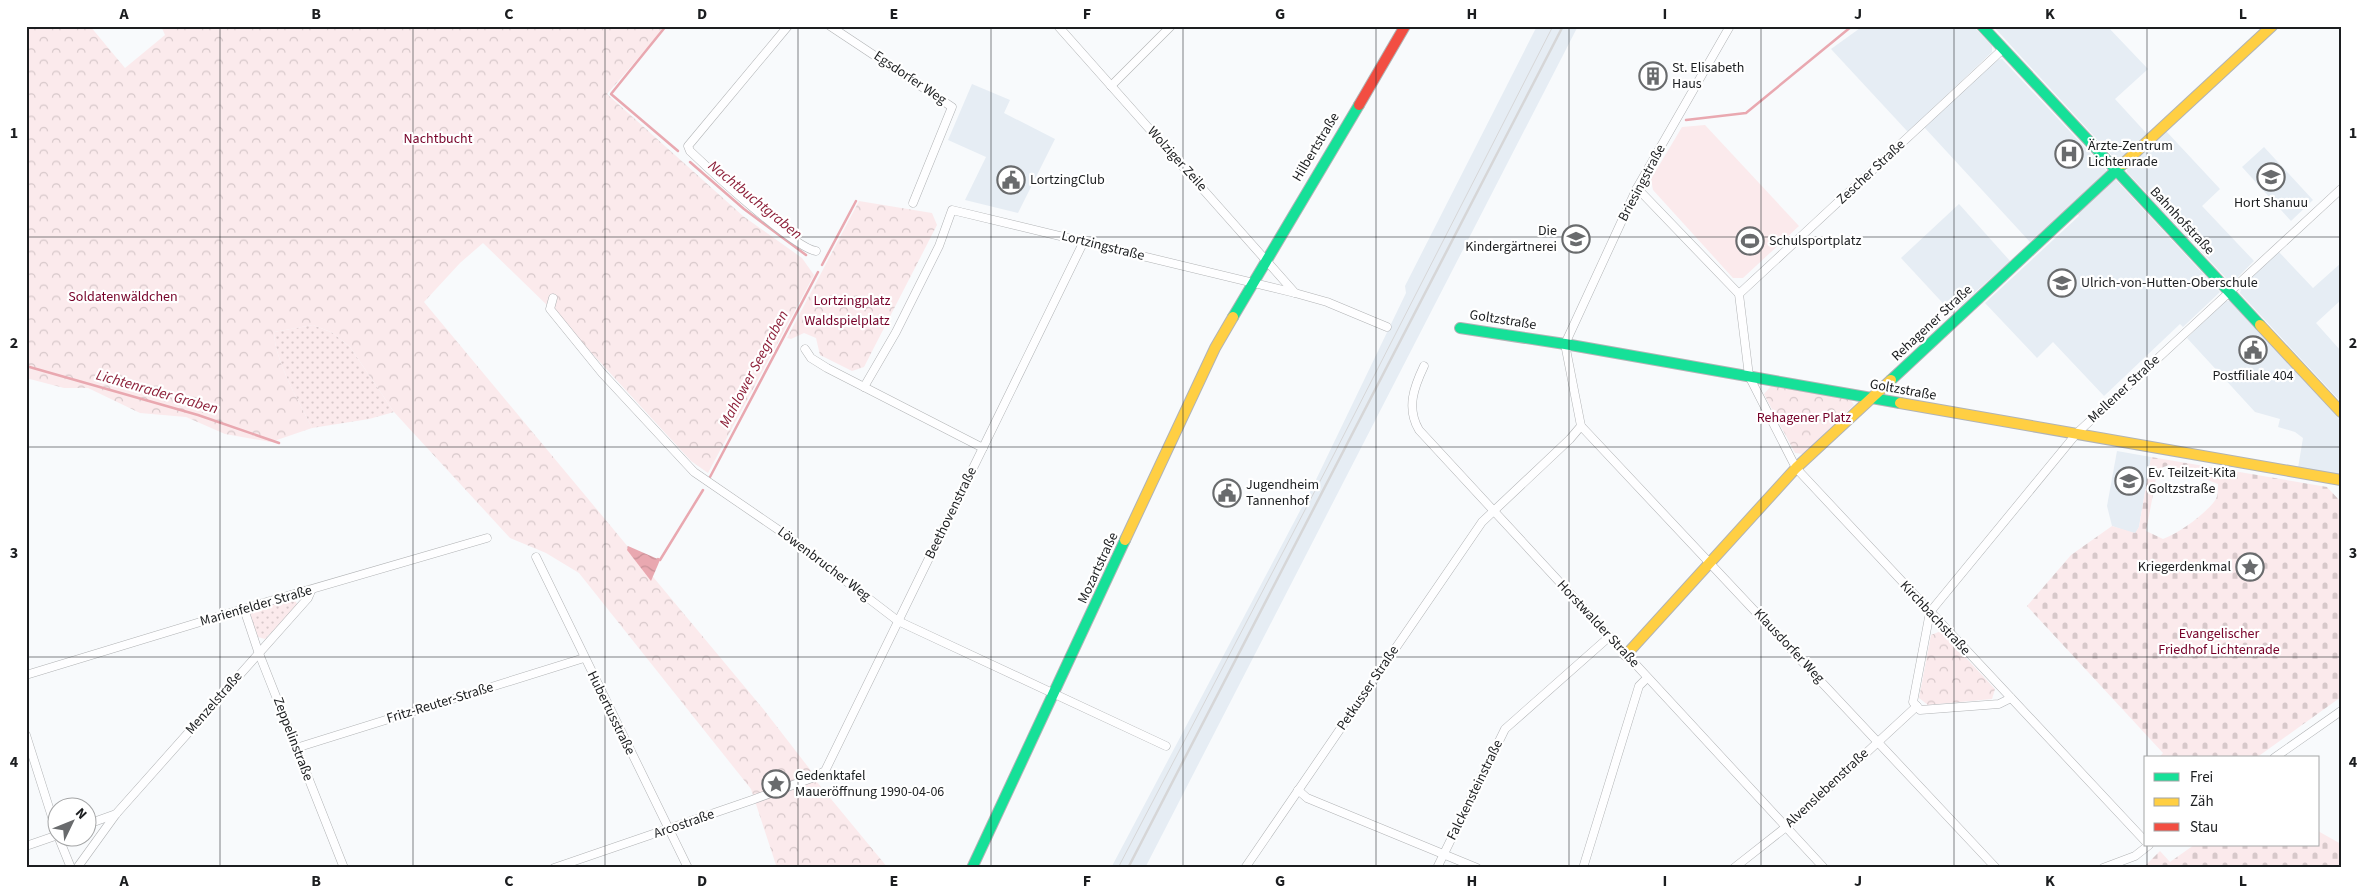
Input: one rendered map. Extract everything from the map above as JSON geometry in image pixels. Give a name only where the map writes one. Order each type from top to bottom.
[{"type":"street","points":[[788,26],[690,141],[688,146],[690,151],[747,203],[804,247],[816,252]]},
{"type":"street","name":"Egsdorfer Weg","points":[[830,26],[952,107],[913,203]]},
{"type":"street","name":"Wolziger Zeile","points":[[1058,26],[1295,293]]},
{"type":"street","points":[[1112,86],[1171,26]]},
{"type":"street","name":"Hilbertstraße","points":[[1253,283],[1405,26]]},
{"type":"street","name":"Briesingstraße","points":[[1565,344],[1637,188],[1730,26]]},
{"type":"street","name":"Bahnhofstraße","points":[[1982,26],[2341,412]]},
{"type":"street","name":"Rehagener Straße","points":[[1626,654],[1796,468],[2272,26]]},
{"type":"street","name":"Zescher Straße","points":[[1739,294],[2003,49]]},
{"type":"street","points":[[1637,188],[1739,294],[1749,376]]},
{"type":"street","name":"Mellener Straße","points":[[1930,612],[2077,433],[2341,188]]},
{"type":"street","name":"Lortzingstraße","points":[[864,387],[900,324],[939,246],[952,210],[1253,283]]},
{"type":"street","name":"Beethovenstraße","points":[[812,778],[825,771],[1084,241]]},
{"type":"street","points":[[1253,283],[1327,302],[1387,328]]},
{"type":"street","name":"Mozartstraße","points":[[972,868],[1215,348],[1253,283]]},
{"type":"street","name":"Löwenbrucher Weg","points":[[553,298],[550,308],[585,353],[694,472],[783,533],[898,621],[1166,746]]},
{"type":"street","name":"Goltzstraße","points":[[1460,328],[1565,344],[2341,480]]},
{"type":"street","points":[[1565,344],[1581,426]]},
{"type":"street","points":[[805,349],[811,358],[983,448]]},
{"type":"street","name":"Horstwalder Straße","points":[[1424,366],[1411,402],[1416,424],[1609,637],[1824,868]]},
{"type":"street","name":"Kirchbachstraße","points":[[1749,376],[1796,468],[2144,840]]},
{"type":"street","name":"Petkusser Straße","points":[[1245,868],[1477,530],[1493,510],[1570,439],[1581,426]]},
{"type":"street","name":"Klausdorfer Weg","points":[[1581,426],[1996,868]]},
{"type":"street","name":"Marienfelder Straße","points":[[26,675],[244,608],[310,591],[487,538]]},
{"type":"street","name":"Hubertusstraße","points":[[536,557],[688,868]]},
{"type":"street","name":"Menzelstraße","points":[[77,868],[116,814],[258,651],[308,598],[310,591]]},
{"type":"street","name":"Zeppelinstraße","points":[[244,608],[258,651],[344,868]]},
{"type":"street","points":[[1930,612],[1913,702],[1920,710],[1999,704],[2011,698]]},
{"type":"street","name":"Falckensteinstraße","points":[[1437,868],[1505,729],[1609,637]]},
{"type":"street","name":"Fritz-Reuter-Straße","points":[[296,748],[584,658]]},
{"type":"street","points":[[1583,868],[1639,686],[1647,678]]},
{"type":"street","name":"Alvenslebenstraße","points":[[1734,868],[1786,827],[1917,706]]},
{"type":"street","points":[[2277,756],[2341,710]]},
{"type":"street","points":[[26,735],[48,807]]},
{"type":"street","name":"Arcostraße","points":[[554,868],[812,778]]},
{"type":"street","points":[[1298,790],[1307,798],[1478,868]]},
{"type":"street","name":"Menzelstraße","points":[[98,820],[116,814]]},
{"type":"street","points":[[26,846],[48,839]]},
{"type":"street","points":[[61,846],[71,868]]},
{"type":"street","points":[[2103,868],[2113,866],[2135,856],[2148,846]]},
{"type":"shaded area","points":[[1537,26],[1578,26],[1145,868],[1111,868],[1311,490],[1406,293],[1405,286]]},
{"type":"shaded area","points":[[1863,26],[1973,26],[1992,46],[1992,52],[1908,132],[1831,49]]},
{"type":"shaded area","points":[[1993,26],[2107,26],[2148,69],[2115,99],[2148,135],[2122,159],[2115,159]]},
{"type":"shaded area","points":[[2002,59],[2107,171],[2030,242],[1924,127],[1996,60]]},
{"type":"shaded area","points":[[972,84],[1010,100],[1004,113],[1055,139],[1018,213],[965,200],[986,157],[948,140]]},
{"type":"shaded area","points":[[2165,130],[2220,189],[2202,206],[2254,261],[2236,279],[2227,279],[2127,172],[2127,166]]},
{"type":"shaded area","name":"Hort Shanuu","points":[[2264,147],[2313,200],[2291,221],[2242,167]]},
{"type":"shaded area","points":[[2115,179],[2220,292],[2183,327],[2180,324],[2104,396],[2053,342],[2037,358],[1985,303],[2079,216],[2077,213]]},
{"type":"shaded area","points":[[1959,204],[2010,261],[1952,313],[1901,258]]},
{"type":"shaded area","points":[[2279,252],[2313,288],[2341,263],[2341,300],[2316,323],[2341,351],[2341,402],[2240,293],[2242,285]]},
{"type":"shaded area","points":[[2225,301],[2230,301],[2341,421],[2341,475],[2298,468],[2303,438],[2295,432],[2278,427],[2280,419],[2255,412],[2187,338]]},
{"type":"shaded area","name":"Ev. Teilzeit-Kita Goltzstraße","points":[[2117,451],[2151,457],[2139,527],[2135,534],[2112,526],[2107,506]]},
{"type":"green space","points":[[37,26],[90,26],[125,68],[165,35],[161,26],[666,26],[607,94],[743,216],[802,258],[814,275],[708,473],[691,461],[552,310],[483,243],[460,263],[424,302],[764,710],[812,772],[817,782],[888,868],[777,868],[751,789],[579,573],[546,553],[510,538],[394,412],[350,347],[333,333],[313,325],[274,332],[275,344],[283,368],[312,428],[271,442],[225,434],[186,417],[140,413],[88,388],[64,388],[26,378],[26,29]]},
{"type":"green space","points":[[1705,125],[1799,226],[1743,278],[1733,278],[1653,190],[1651,179],[1682,127]]},
{"type":"green space","name":"Lortzingplatz","points":[[859,201],[932,213],[937,225],[864,367],[852,371],[820,355],[816,338],[804,333],[791,339],[787,338]]},
{"type":"green space","points":[[313,325],[333,333],[350,347],[394,412],[369,419],[312,428],[283,368],[275,344],[274,332]]},
{"type":"green space","name":"Rehagener Platz","points":[[1771,386],[1850,399],[1854,405],[1803,454],[1795,453],[1764,394]]},
{"type":"green space","name":"Evangelischer Friedhof Lichtenrade","points":[[2151,457],[2327,487],[2341,502],[2341,697],[2259,756],[2161,756],[2163,753],[2027,606],[2071,555],[2112,526],[2135,533],[2139,527]],"holes":[[[2169,465],[2218,484],[2218,494],[2206,511],[2184,528],[2169,536],[2163,539],[2146,531],[2158,469]]]},
{"type":"green space","points":[[293,598],[298,605],[265,639],[258,637],[249,611]]},
{"type":"green space","points":[[1941,631],[1995,689],[1992,699],[1928,705],[1919,698],[1931,635]]},
{"type":"green space","points":[[2320,832],[2341,844],[2341,868],[2143,868],[2160,851],[2170,862],[2193,846],[2320,846]]},
{"type":"water","points":[[628,546],[660,560],[651,581],[627,550]]},
{"type":"waterway","name":"Nachtbuchtgraben","points":[[666,26],[611,94],[678,151]]},
{"type":"waterway","name":"Lichtenrader Graben","points":[[1686,120],[1746,113],[1852,26]]},
{"type":"waterway","name":"Nachtbuchtgraben","points":[[690,162],[744,209],[806,255]]},
{"type":"waterway","name":"Mahlower Seegraben","points":[[822,265],[856,201]]},
{"type":"waterway","name":"Mahlower Seegraben","points":[[710,477],[818,272]]},
{"type":"waterway","name":"Lichtenrader Graben","points":[[26,366],[198,415],[279,443]]},
{"type":"waterway","name":"Mahlower Seegraben","points":[[658,559],[660,560],[703,490]]},
{"type":"tram line","points":[[1118,868],[1329,464],[1553,26]]},
{"type":"railway","points":[[1128,868],[1563,26]]},
{"type":"traffic: fast","points":[[1982,26],[2260,325]]},
{"type":"traffic: fast","points":[[1233,317],[1359,105]]},
{"type":"traffic: fast","points":[[1891,380],[2123,164]]},
{"type":"traffic: fast","points":[[1460,328],[1565,344],[1900,403]]},
{"type":"traffic: fast","points":[[972,868],[1125,540]]},
{"type":"traffic: slow","points":[[2123,164],[2272,26]]},
{"type":"traffic: slow","points":[[1125,540],[1215,348],[1233,317]]},
{"type":"traffic: slow","points":[[2260,325],[2341,412]]},
{"type":"traffic: slow","points":[[1626,655],[1796,468],[1891,380]]},
{"type":"traffic: slow","points":[[1900,403],[2341,480]]},
{"type":"traffic: jam","points":[[1359,105],[1405,26]]},
{"type":"place","name":"St. Elisabeth Haus","points":[[1653,76]]},
{"type":"place","name":"Ärzte-Zentrum Lichtenrade","points":[[2069,154]]},
{"type":"place","name":"Hort Shanuu","points":[[2271,177]]},
{"type":"place","name":"LortzingClub","points":[[1011,180]]},
{"type":"place","name":"Die Kindergärtnerei","points":[[1576,239]]},
{"type":"place","name":"Schulsportplatz","points":[[1750,241]]},
{"type":"place","name":"Ulrich-von-Hutten-Oberschule","points":[[2062,283]]},
{"type":"place","name":"Postfiliale 404","points":[[2253,350]]},
{"type":"place","name":"Ev. Teilzeit-Kita Goltzstraße","points":[[2129,481]]},
{"type":"place","name":"Jugendheim Tannenhof","points":[[1227,493]]},
{"type":"place","name":"Kriegerdenkmal","points":[[2250,567]]},
{"type":"place","name":"Gedenktafel Maueröffnung 1990-04-06","points":[[776,784]]},
{"type":"park label","name":"Nachtbucht","points":[[438,139]]},
{"type":"park label","name":"Soldatenwäldchen","points":[[123,297]]},
{"type":"park label","name":"Waldspielplatz","points":[[847,321]]}]
